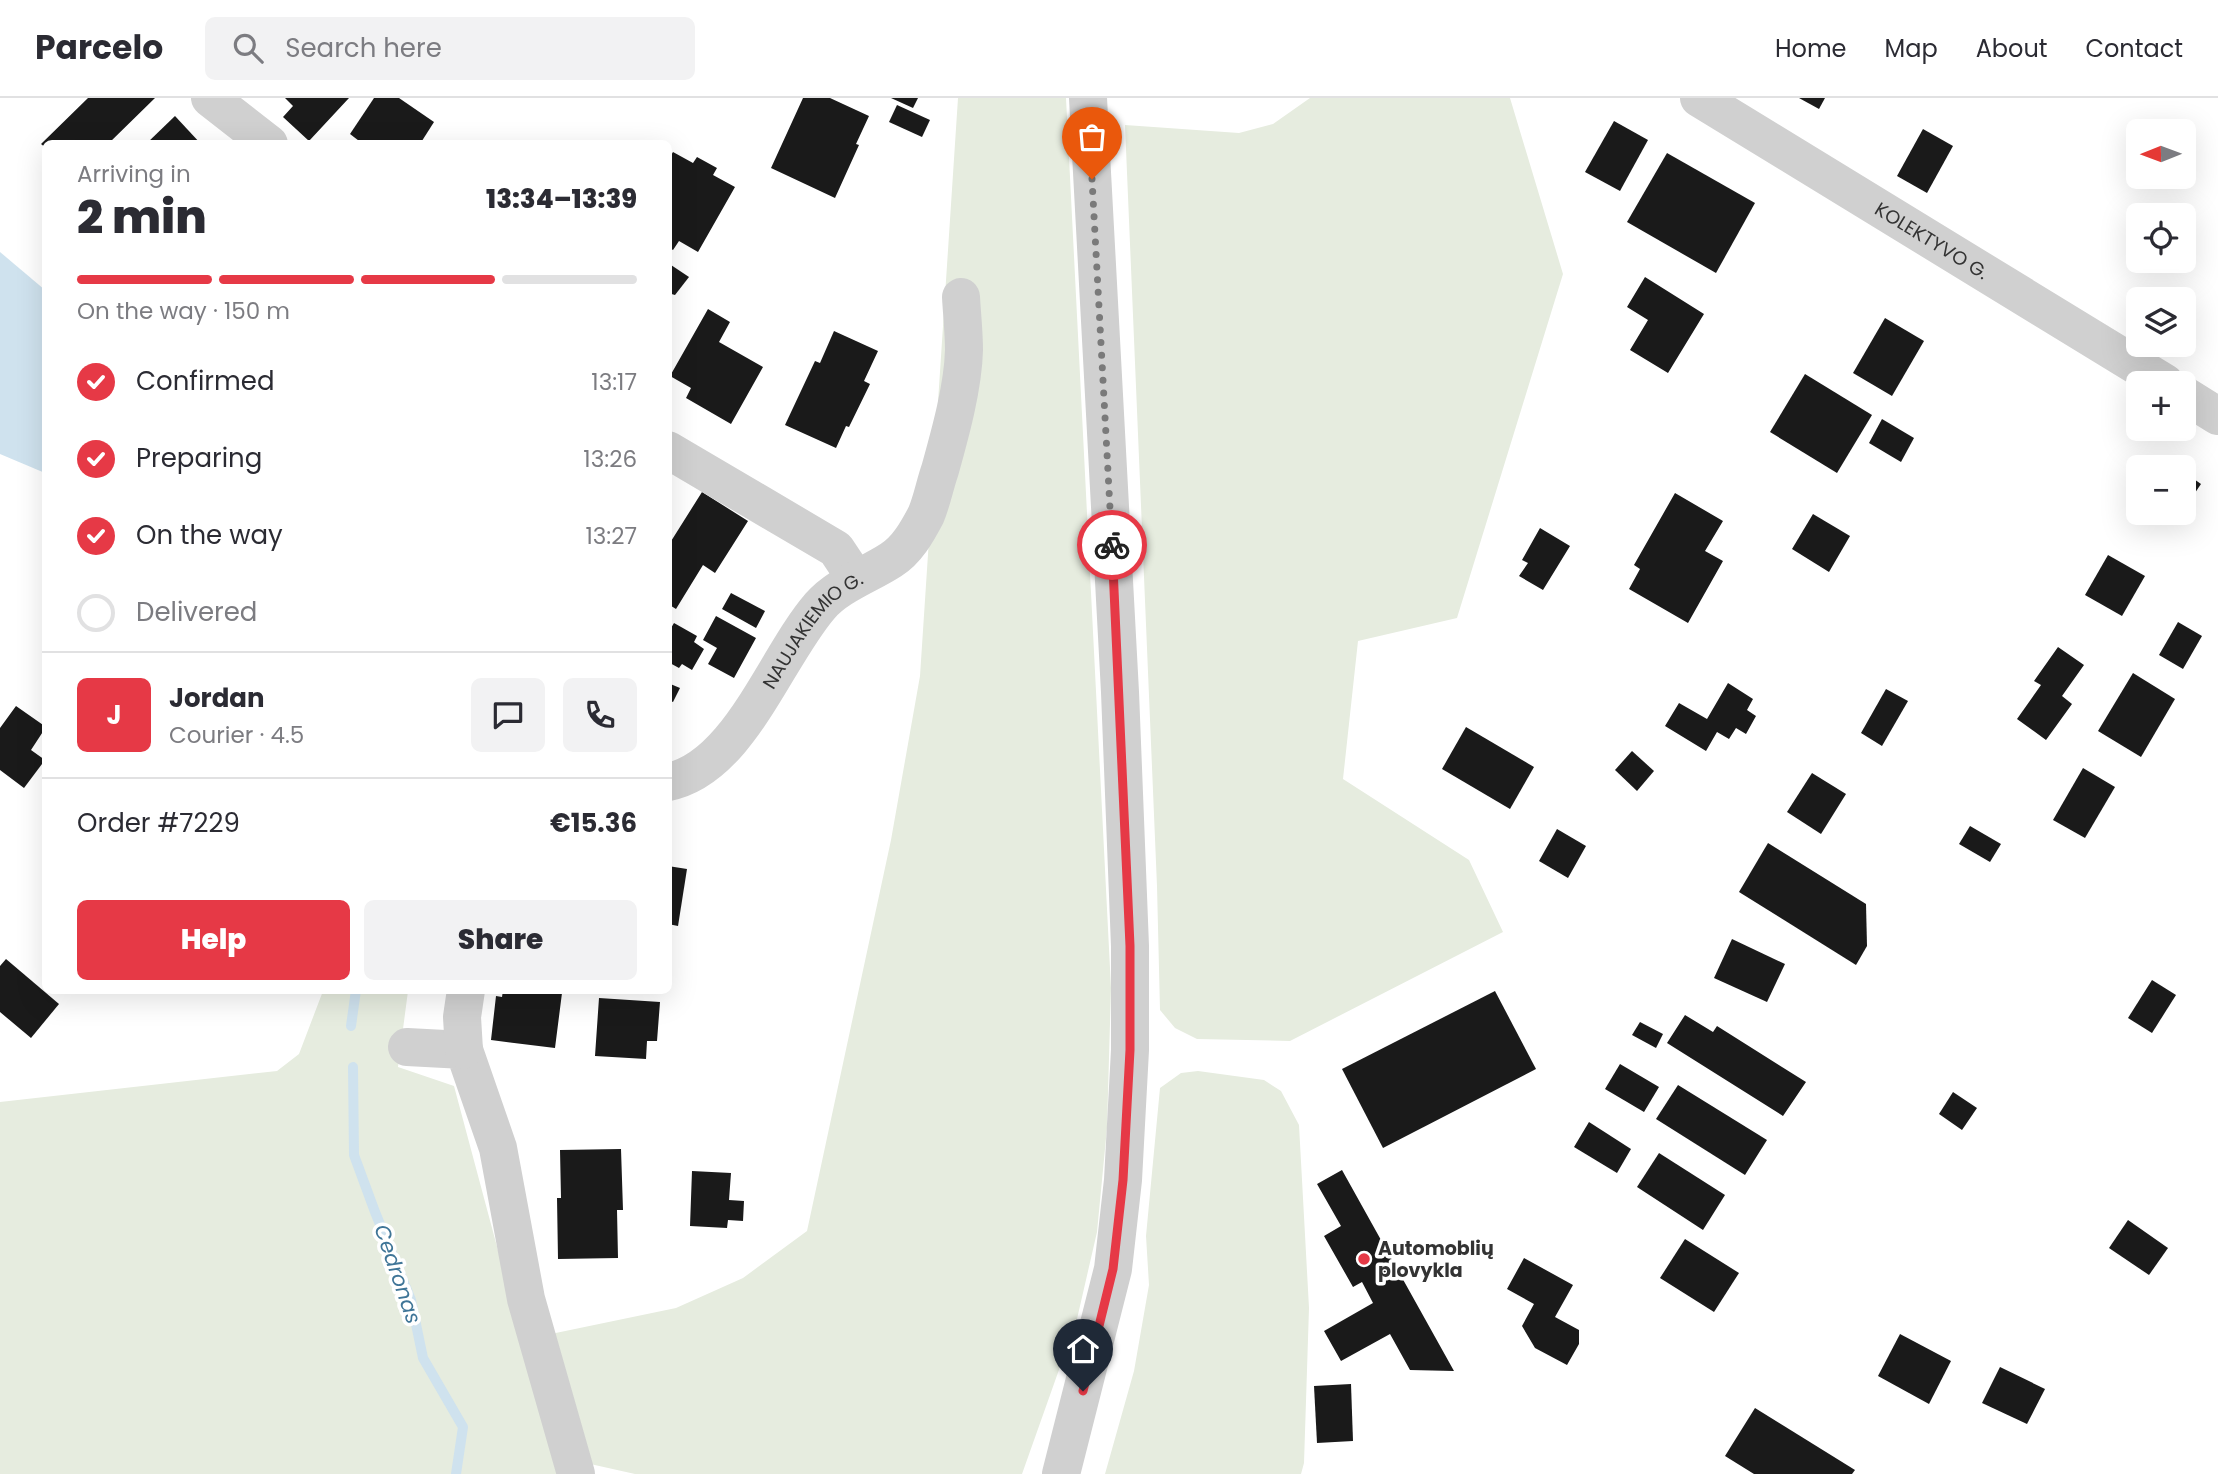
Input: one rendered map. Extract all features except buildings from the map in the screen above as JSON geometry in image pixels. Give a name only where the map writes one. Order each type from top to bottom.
[{"type":"street","points":[[210,98],[264,140]]},
{"type":"street","points":[[1061,1474],[1113,1269],[1123,1180],[1130,1050],[1130,946],[1120,692],[1088,98]]},
{"type":"street","name":"KOLEKTYVO G.","points":[[1699,98],[2145,371]]},
{"type":"street","points":[[856,579],[892,560],[913,540],[927,512],[952,428],[964,353],[961,298]]},
{"type":"street","points":[[2196,402],[2218,416]]},
{"type":"street","name":"NAUJAKIEMIO G.","points":[[672,452],[836,549],[856,579],[821,604],[795,638],[733,740],[709,762],[682,780],[672,781]]},
{"type":"street","points":[[465,994],[462,1017],[464,1050],[498,1148],[526,1299],[576,1474]]},
{"type":"street","points":[[407,1047],[464,1050]]},
{"type":"shaded area","points":[[958,98],[1066,98],[1111,988],[1107,1128],[1097,1232],[1077,1319],[1022,1474],[635,1474],[568,1459],[571,1474],[0,1474],[0,1102],[277,1071],[299,1054],[322,994],[408,994],[398,1067],[454,1086],[522,1340],[676,1308],[743,1278],[807,1231],[891,840],[920,676]]},
{"type":"shaded area","points":[[1310,98],[1510,98],[1563,274],[1457,618],[1358,641],[1343,779],[1469,860],[1503,932],[1290,1041],[1197,1039],[1175,1028],[1160,1010],[1125,125],[1239,133],[1273,124]]},
{"type":"shaded area","points":[[1198,1071],[1264,1080],[1281,1091],[1299,1125],[1309,1308],[1304,1463],[1301,1474],[1105,1474],[1134,1371],[1149,1285],[1146,1236],[1160,1088],[1181,1073]]},
{"type":"water","points":[[0,252],[42,287],[42,472],[0,454]]},
{"type":"waterway","name":"Cedronas","points":[[351,1026],[355,994]]},
{"type":"waterway","name":"Cedronas","points":[[353,1067],[354,1155],[411,1300],[423,1358],[463,1427],[456,1474]]},
{"type":"way so far","points":[[1092,179],[1112,545]]},
{"type":"place","name":"Automoblių plovykla","points":[[1364,1259]]},
{"type":"route","points":[[1083,1391],[1113,1269],[1123,1180],[1130,1050],[1130,946],[1112,545]]}]
